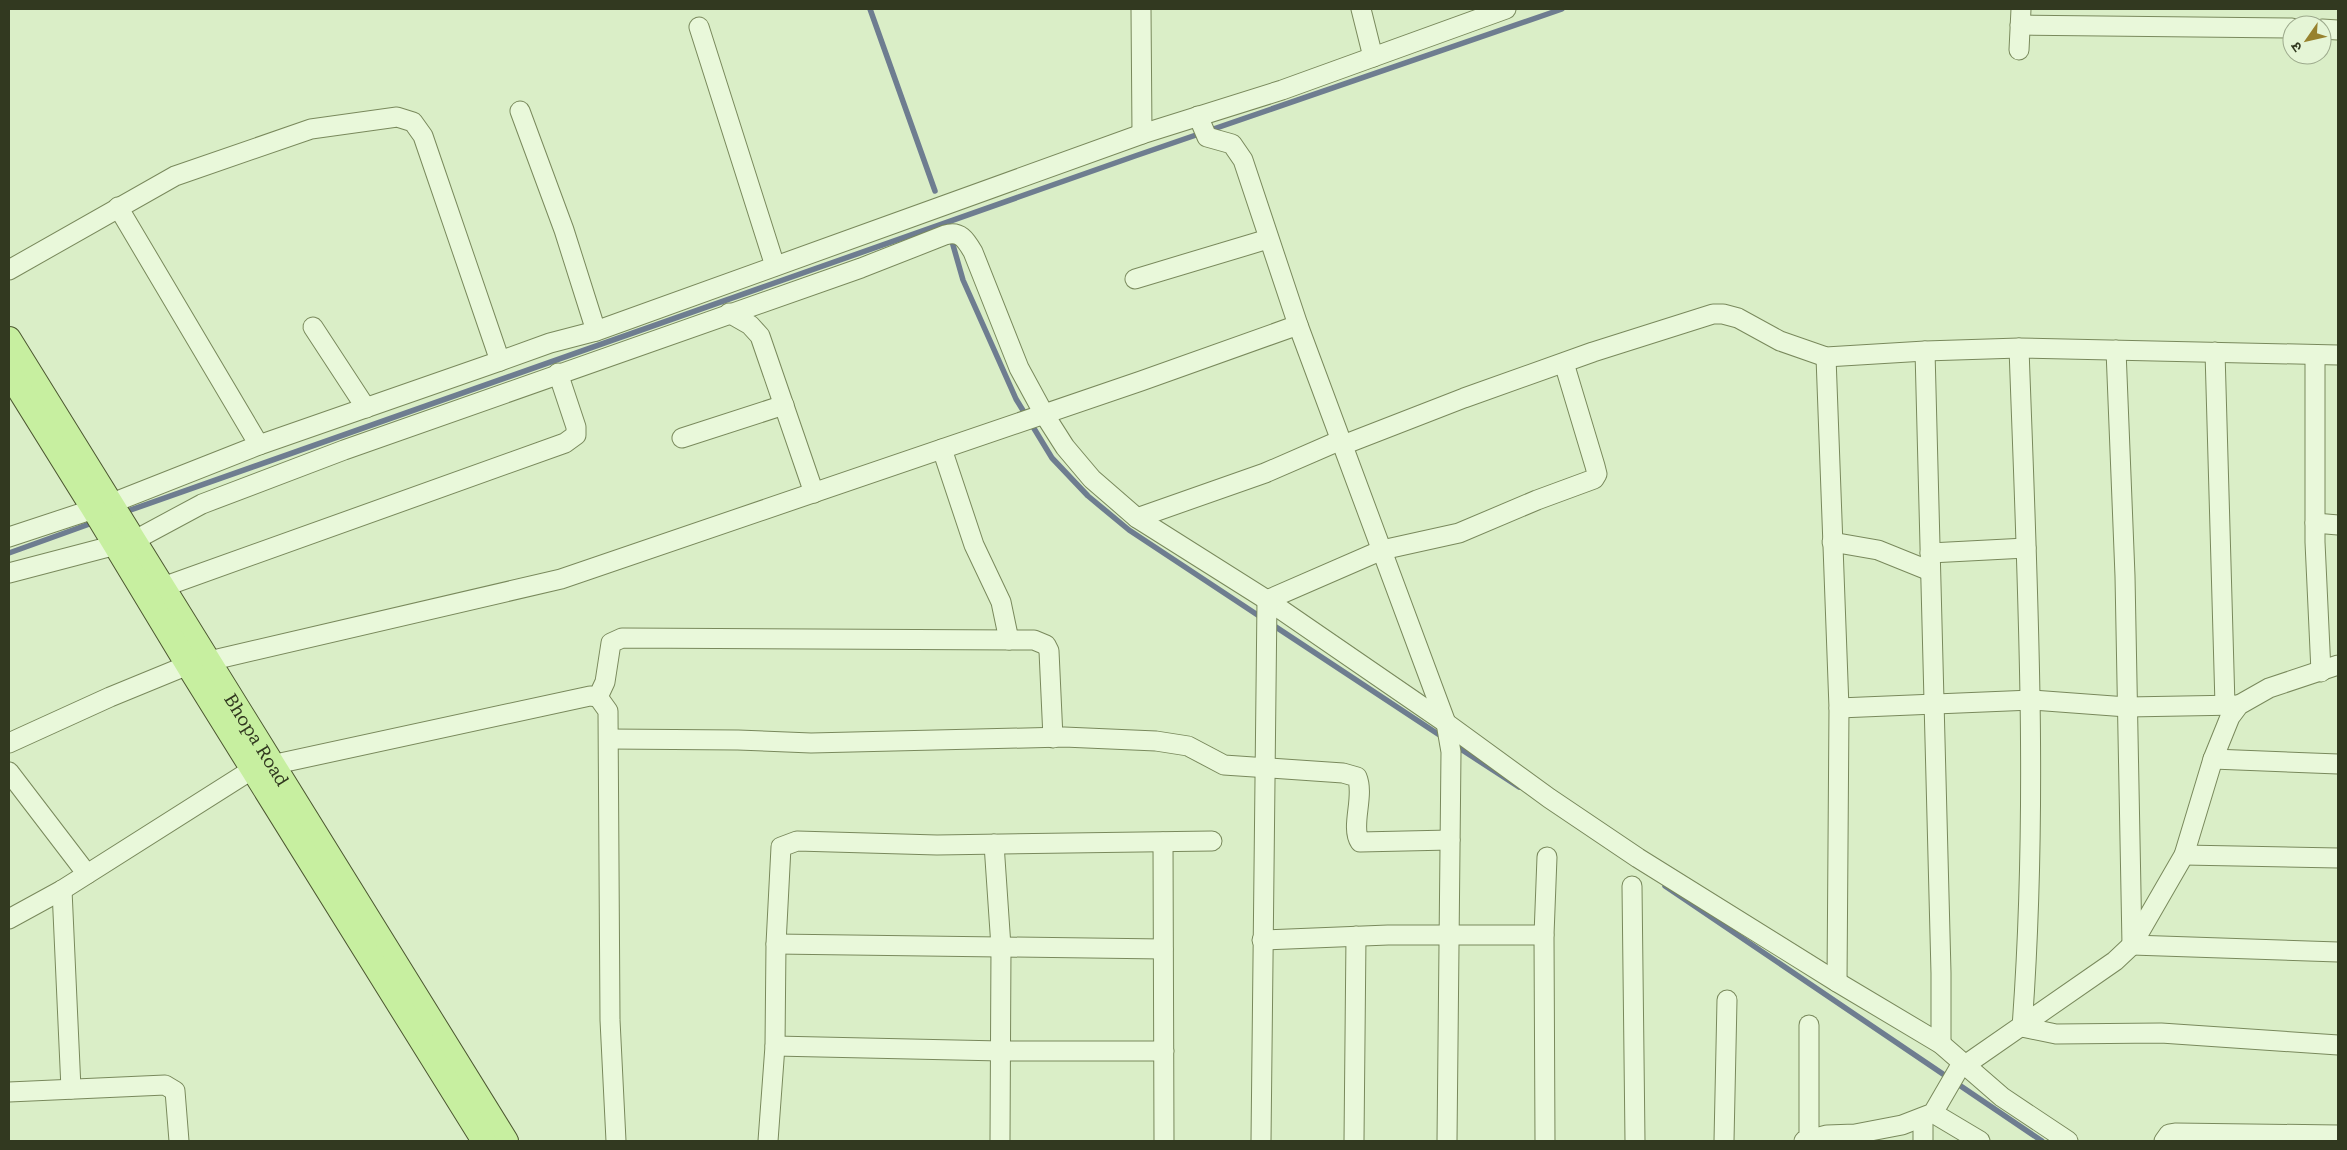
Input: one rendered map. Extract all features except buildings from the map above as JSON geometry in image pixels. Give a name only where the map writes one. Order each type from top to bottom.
[{"type":"main road","name":"Bhopa Road","points":[[9,339],[123,539],[198,663],[506,1141]]},
{"type":"main road","name":"Bhopa Road","points":[[9,373],[105,508]]},
{"type":"main road","name":"Bhopa Road","points":[[123,539],[163,586],[198,663]]},
{"type":"main road","name":"Bhopa Road","points":[[263,766],[484,1141]]},
{"type":"street","points":[[1141,9],[1142,134]]},
{"type":"street","points":[[1361,9],[1373,57]]},
{"type":"street","points":[[9,537],[105,508],[259,445],[550,343],[596,331],[1142,134],[1202,126],[1282,90],[1506,9]]},
{"type":"street","points":[[2019,50],[2020,17],[2282,28]]},
{"type":"street","points":[[698,27],[775,266]]},
{"type":"street","points":[[520,111],[564,230],[596,331]]},
{"type":"street","points":[[9,270],[175,176],[311,129],[397,117],[413,122],[423,136],[500,360]]},
{"type":"street","points":[[1202,126],[1210,138],[1232,144],[1237,149],[1258,202],[1268,239],[1298,325],[1382,550],[1448,737],[1450,936],[1447,1141]]},
{"type":"street","points":[[118,207],[259,445]]},
{"type":"street","points":[[9,573],[123,539],[210,501],[344,450],[558,373],[861,268],[945,235],[956,233],[961,236],[972,252],[1019,368],[1030,418],[1065,447],[1092,479],[1137,518],[1267,613],[1448,737],[1549,798],[1630,852],[1837,982],[1941,1044]]},
{"type":"street","points":[[1135,279],[1268,239]]},
{"type":"street","points":[[729,314],[750,325],[760,336],[814,493]]},
{"type":"street","points":[[1137,518],[1265,473],[1464,398],[1699,317],[1723,314],[1738,318],[1780,341],[1826,357],[1925,350],[2019,348],[2338,355]]},
{"type":"street","points":[[9,744],[110,697],[198,663],[561,580],[1298,325]]},
{"type":"street","points":[[313,327],[366,408]]},
{"type":"street","points":[[2019,348],[2032,700],[2027,958],[2022,1027]]},
{"type":"street","points":[[1925,350],[1941,974],[1941,1044],[1955,1075],[2002,1097],[2068,1141]]},
{"type":"street","points":[[2116,350],[2125,576],[2132,945]]},
{"type":"street","points":[[1922,1141],[1928,1116],[1955,1075],[2116,961],[2132,945],[2184,855],[2213,759],[2230,717],[2232,705],[2215,352]]},
{"type":"street","points":[[2315,355],[2315,523],[2320,672]]},
{"type":"street","points":[[1826,357],[1839,708],[1837,982]]},
{"type":"street","points":[[1267,613],[1382,550],[1459,533],[1537,500],[1594,479],[1597,474],[1595,466],[1564,363]]},
{"type":"street","points":[[163,586],[565,443],[576,435],[576,427],[558,373]]},
{"type":"street","points":[[682,438],[784,405]]},
{"type":"street","points":[[942,449],[974,545],[1001,602],[1008,640]]},
{"type":"street","points":[[2315,523],[2338,525]]},
{"type":"street","points":[[1832,542],[1930,562],[2026,548]]},
{"type":"street","points":[[1261,1141],[1267,613]]},
{"type":"street","points":[[598,697],[605,682],[608,648],[611,643],[622,638],[1034,640],[1046,645],[1049,651],[1053,738]]},
{"type":"street","points":[[1839,708],[2032,700],[2127,707],[2232,705],[2269,688],[2320,672],[2338,664]]},
{"type":"street","points":[[9,919],[62,890],[263,766],[554,703],[590,696],[598,697],[608,711],[610,1020],[616,1141]]},
{"type":"street","points":[[608,739],[738,740],[811,743],[1053,738],[1173,743],[1198,750],[1218,764],[1343,773],[1357,778],[1360,792],[1357,834],[1360,842],[1450,840]]},
{"type":"street","points":[[2213,759],[2338,764]]},
{"type":"street","points":[[9,774],[87,874]]},
{"type":"street","points":[[768,1141],[775,1046],[776,944],[779,854],[781,847],[797,840],[937,845],[1212,841]]},
{"type":"street","points":[[1163,842],[1164,1141]]},
{"type":"street","points":[[994,844],[1001,947],[1000,1141]]},
{"type":"street","points":[[2184,855],[2338,858]]},
{"type":"street","points":[[1545,1141],[1544,936],[1547,857]]},
{"type":"street","points":[[1632,886],[1635,1141]]},
{"type":"street","points":[[62,890],[71,1089]]},
{"type":"street","points":[[1262,940],[1356,936],[1544,936]]},
{"type":"street","points":[[1354,1141],[1356,936]]},
{"type":"street","points":[[776,944],[939,944],[1001,947],[1163,949]]},
{"type":"street","points":[[2132,945],[2338,952]]},
{"type":"street","points":[[1724,1141],[1727,1000]]},
{"type":"street","points":[[1809,1025],[1806,1140],[1855,1138],[1928,1116],[1980,1141]]},
{"type":"street","points":[[2022,1027],[2056,1034],[2161,1033],[2338,1045]]},
{"type":"street","points":[[775,1046],[1001,1051],[1164,1051]]},
{"type":"street","points":[[9,1092],[136,1085],[171,1087],[175,1092],[177,1100],[179,1141]]},
{"type":"street","points":[[2164,1141],[2169,1134],[2175,1133],[2338,1135]]},
{"type":"waterway","points":[[870,9],[935,191]]},
{"type":"waterway","points":[[122,513],[1135,156],[1562,9]]},
{"type":"waterway","points":[[951,238],[963,280],[1016,399],[1052,458],[1088,496],[1129,530],[1444,738]]},
{"type":"waterway","points":[[9,553],[95,522]]},
{"type":"waterway","points":[[1453,744],[1519,787]]},
{"type":"waterway","points":[[1665,886],[2042,1141]]}]
